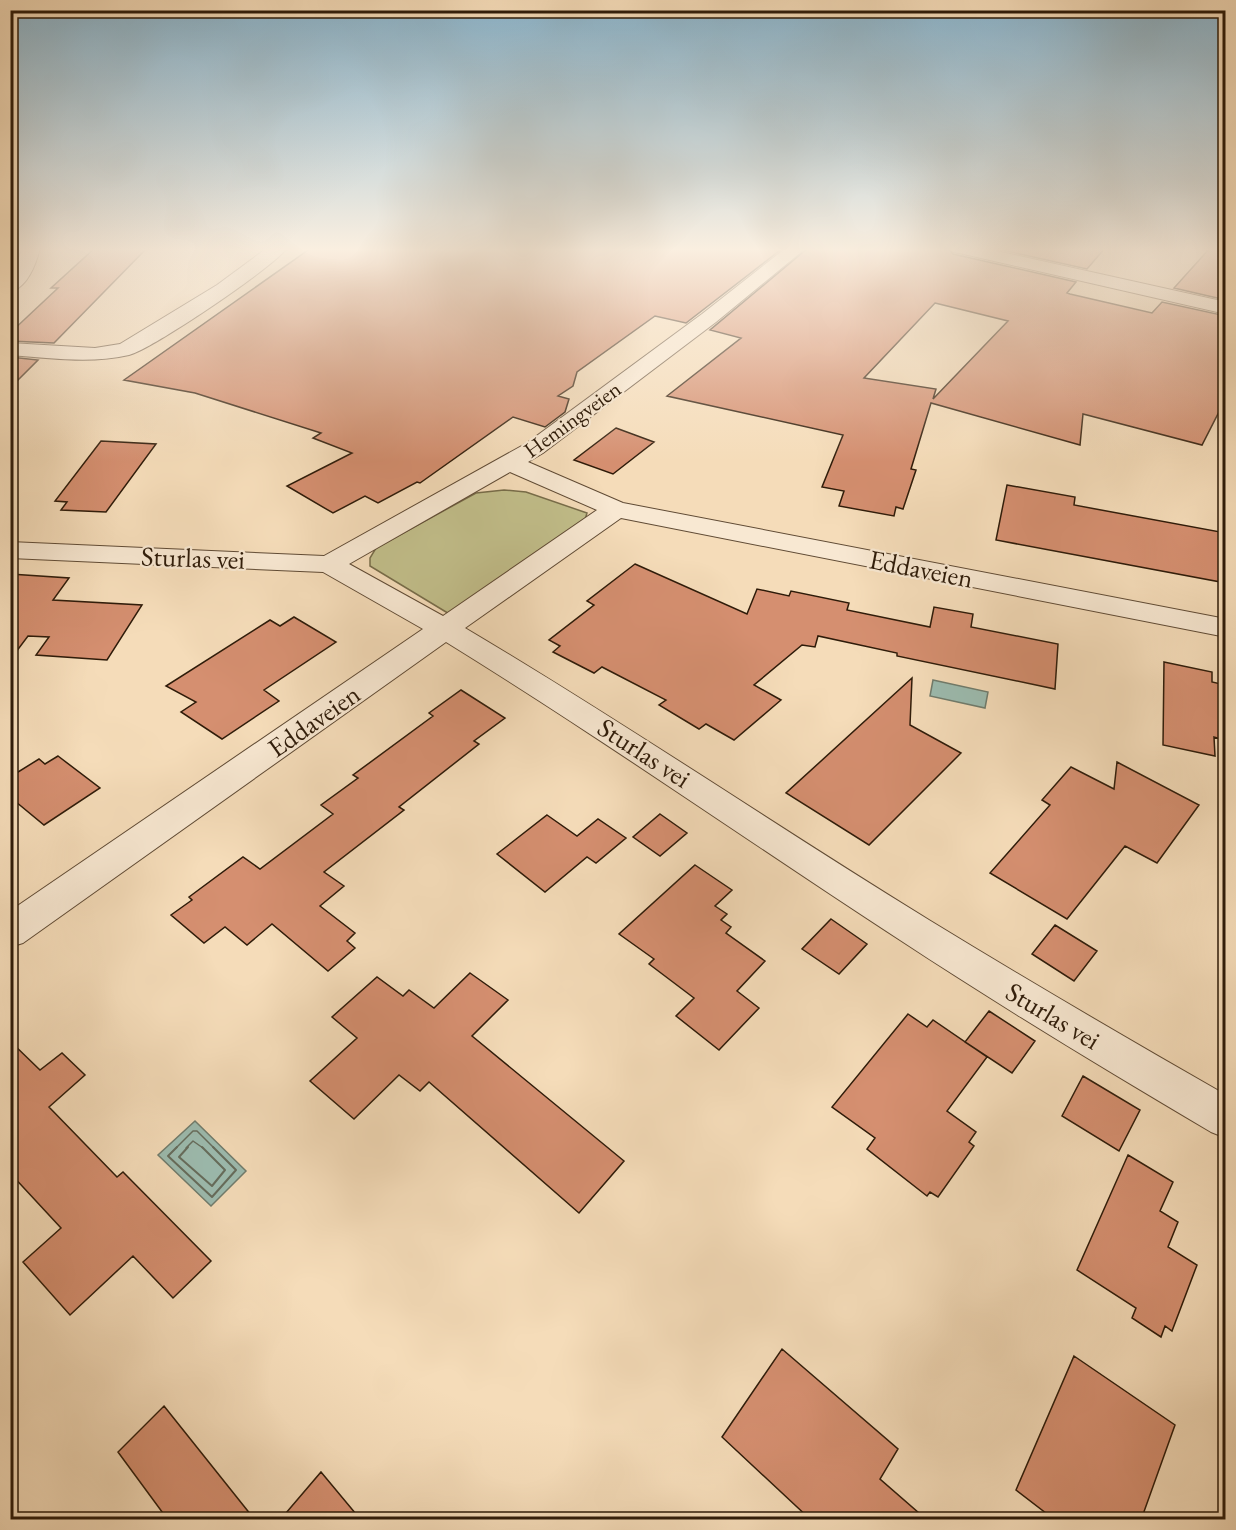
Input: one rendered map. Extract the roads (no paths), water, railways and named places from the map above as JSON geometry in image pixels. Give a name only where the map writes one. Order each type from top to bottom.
[{"type":"street","points":[[10,349],[95,354],[126,348],[176,319]]},
{"type":"street","name":"Hemingveien","points":[[329,564],[535,448],[707,319]]},
{"type":"street","name":"Eddaveien","points":[[510,463],[616,509],[1226,628]]},
{"type":"street","name":"Eddaveien","points":[[10,932],[616,509]]},
{"type":"street","name":"Sturlas vei","points":[[10,550],[329,564],[566,702],[914,930],[1074,1029],[1226,1118]]},
{"type":"water","points":[[933,680],[988,692],[985,708],[930,696]]},
{"type":"water","points":[[195,1121],[246,1171],[211,1206],[158,1155]]}]
